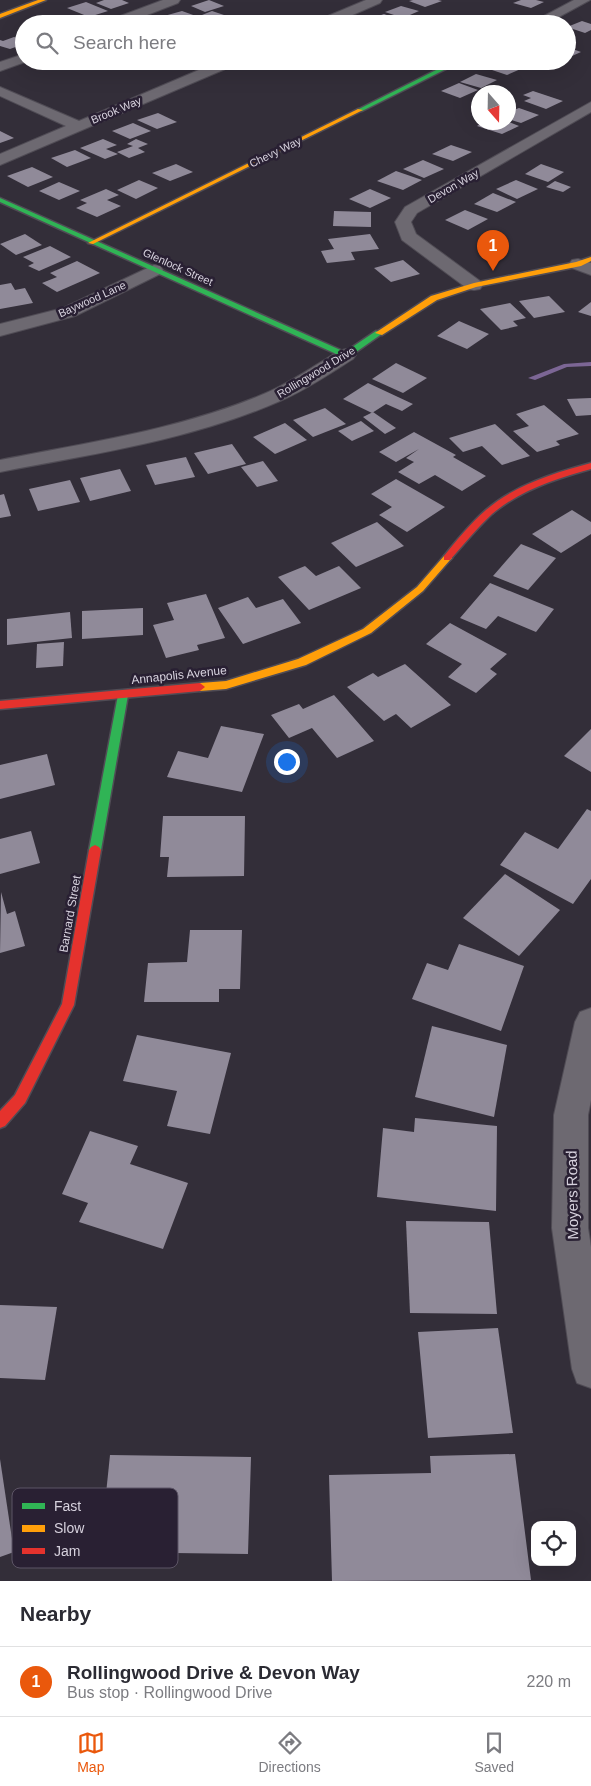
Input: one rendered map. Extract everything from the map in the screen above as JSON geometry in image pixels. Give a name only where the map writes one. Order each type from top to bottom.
[{"type":"street","points":[[0,16],[43,0]]},
{"type":"street","points":[[135,15],[174,0]]},
{"type":"street","points":[[342,15],[376,0]]},
{"type":"street","points":[[553,15],[584,0]]},
{"type":"street","points":[[0,67],[15,61]]},
{"type":"street","name":"Brook Way","points":[[0,160],[211,70]]},
{"type":"street","name":"Chevy Way","points":[[91,242],[441,70]]},
{"type":"street","points":[[0,91],[78,126]]},
{"type":"street","name":"Devon Way","points":[[474,285],[421,248],[408,236],[403,222],[410,210],[591,106]]},
{"type":"street","name":"Glenlock Street","points":[[0,200],[346,355]]},
{"type":"street","name":"Rollingwood Drive","points":[[0,466],[162,433],[221,416],[274,397],[346,355],[434,298],[474,285],[587,264]]},
{"type":"street","name":"Baywood Lane","points":[[0,330],[70,312],[154,270]]},
{"type":"street","name":"Annapolis Avenue","points":[[0,705],[226,685],[302,662],[367,631],[420,589],[473,528],[498,505],[546,479],[591,466]]},
{"type":"street","name":"Barnard Street","points":[[0,1120],[20,1099],[68,1005],[123,695]]},
{"type":"street","name":"Moyers Road","points":[[591,1022],[571,1115],[570,1228],[591,1369]]},
{"type":"building","points":[[104,0],[122,0],[129,3],[111,9],[96,3]]},
{"type":"building","points":[[209,0],[224,6],[205,12],[191,6]]},
{"type":"building","points":[[521,0],[544,2],[531,8],[513,3]]},
{"type":"building","points":[[409,1],[442,1],[425,7]]},
{"type":"building","points":[[86,2],[108,11],[95,15],[84,15],[67,8]]},
{"type":"building","points":[[401,6],[419,11],[410,15],[394,15],[385,12]]},
{"type":"building","points":[[182,11],[193,15],[168,15]]},
{"type":"building","points":[[212,11],[224,15],[202,15]]},
{"type":"building","points":[[582,21],[591,24],[591,30],[585,33],[576,30],[576,23]]},
{"type":"building","points":[[15,37],[15,47],[10,49],[0,46],[0,40],[3,41]]},
{"type":"building","points":[[492,70],[518,70],[507,75]]},
{"type":"building","points":[[476,74],[497,80],[487,85],[471,85],[460,82]]},
{"type":"building","points":[[459,83],[471,87],[471,93],[460,98],[441,91]]},
{"type":"building","points":[[533,91],[563,101],[546,109],[524,101],[531,98],[523,95]]},
{"type":"building","points":[[519,108],[539,115],[521,123],[516,121],[516,109]]},
{"type":"building","points":[[158,113],[177,122],[157,129],[137,120]]},
{"type":"building","points":[[133,123],[151,131],[130,139],[112,131]]},
{"type":"building","points":[[490,130],[510,130],[502,134]]},
{"type":"building","points":[[0,131],[14,138],[0,143]]},
{"type":"building","points":[[103,139],[117,145],[106,149],[118,154],[105,159],[80,148]]},
{"type":"building","points":[[136,139],[148,144],[138,148],[145,152],[129,158],[117,152],[133,146],[127,144]]},
{"type":"building","points":[[451,145],[472,152],[453,161],[432,154]]},
{"type":"building","points":[[75,150],[91,158],[67,167],[51,158]]},
{"type":"building","points":[[423,160],[444,169],[424,178],[403,169]]},
{"type":"building","points":[[176,164],[193,172],[170,181],[152,173]]},
{"type":"building","points":[[541,164],[564,172],[548,182],[525,174]]},
{"type":"building","points":[[32,167],[53,177],[28,187],[7,176]]},
{"type":"building","points":[[396,171],[422,180],[403,190],[377,181]]},
{"type":"building","points":[[139,180],[158,188],[136,199],[117,190]]},
{"type":"building","points":[[516,180],[538,189],[517,199],[496,189]]},
{"type":"building","points":[[555,181],[571,187],[563,192],[546,187]]},
{"type":"building","points":[[59,182],[80,191],[59,200],[39,191]]},
{"type":"building","points":[[106,189],[119,195],[107,200],[121,206],[97,217],[76,208],[87,203],[80,200]]},
{"type":"building","points":[[370,189],[391,198],[370,208],[349,199]]},
{"type":"building","points":[[493,193],[516,202],[497,212],[474,204]]},
{"type":"building","points":[[465,210],[488,219],[468,230],[445,220]]},
{"type":"building","points":[[334,211],[371,212],[371,227],[333,226]]},
{"type":"building","points":[[25,234],[42,245],[16,255],[0,244]]},
{"type":"building","points":[[370,234],[379,249],[351,252],[355,260],[327,263],[321,251],[334,249],[328,239]]},
{"type":"building","points":[[50,246],[71,257],[39,271],[28,266],[34,263],[23,257]]},
{"type":"building","points":[[403,260],[420,274],[391,282],[374,268]]},
{"type":"building","points":[[77,261],[100,273],[57,292],[42,283],[57,277],[50,273]]},
{"type":"building","points":[[11,283],[15,290],[25,288],[33,303],[0,309],[0,285]]},
{"type":"building","points":[[549,296],[565,312],[534,318],[519,301]]},
{"type":"building","points":[[591,302],[591,316],[578,312]]},
{"type":"building","points":[[510,303],[526,318],[513,321],[518,326],[501,330],[480,309]]},
{"type":"building","points":[[459,321],[489,334],[467,349],[437,336]]},
{"type":"building","points":[[396,363],[427,378],[403,393],[372,379]]},
{"type":"building","points":[[368,383],[413,404],[402,411],[386,404],[372,413],[343,399]]},
{"type":"building","points":[[591,398],[591,415],[576,416],[567,399]]},
{"type":"building","points":[[544,405],[579,434],[556,441],[560,445],[537,452],[513,431],[529,426],[516,414]]},
{"type":"building","points":[[325,408],[346,424],[313,437],[293,420]]},
{"type":"building","points":[[373,412],[396,428],[385,434],[363,417]]},
{"type":"building","points":[[361,421],[374,431],[352,441],[338,431]]},
{"type":"building","points":[[285,423],[307,440],[275,454],[253,437]]},
{"type":"building","points":[[495,424],[530,456],[502,465],[482,446],[463,452],[449,438]]},
{"type":"building","points":[[414,432],[456,455],[453,457],[486,476],[462,491],[435,475],[419,484],[398,472],[414,462],[406,458],[419,449],[396,462],[379,452]]},
{"type":"building","points":[[232,444],[246,464],[208,474],[194,453]]},
{"type":"building","points":[[186,457],[195,477],[155,485],[146,465]]},
{"type":"building","points":[[263,461],[278,481],[257,487],[241,467]]},
{"type":"building","points":[[120,469],[131,491],[90,501],[80,478]]},
{"type":"building","points":[[396,479],[445,507],[407,532],[379,515],[392,507],[371,494]]},
{"type":"building","points":[[70,480],[80,502],[38,511],[29,489]]},
{"type":"building","points":[[4,494],[11,516],[0,518],[0,495]]},
{"type":"building","points":[[572,510],[591,522],[591,534],[561,553],[532,534]]},
{"type":"building","points":[[377,522],[404,546],[356,567],[331,543]]},
{"type":"building","points":[[521,544],[556,558],[528,590],[493,576]]},
{"type":"building","points":[[305,566],[316,576],[339,566],[361,588],[309,610],[278,577]]},
{"type":"building","points":[[490,583],[554,609],[536,632],[498,616],[486,629],[460,618]]},
{"type":"building","points":[[206,594],[225,638],[197,645],[199,650],[166,658],[153,625],[174,620],[167,603]]},
{"type":"building","points":[[248,597],[256,608],[283,599],[301,623],[243,644],[218,608]]},
{"type":"building","points":[[143,608],[143,635],[82,639],[82,611]]},
{"type":"building","points":[[70,612],[72,638],[7,645],[7,619]]},
{"type":"building","points":[[450,623],[507,654],[490,669],[497,674],[476,693],[448,677],[462,664],[426,644]]},
{"type":"building","points":[[64,642],[63,666],[36,668],[37,644]]},
{"type":"building","points":[[405,664],[451,705],[411,728],[396,714],[384,721],[347,687],[373,673],[378,677]]},
{"type":"building","points":[[334,695],[374,741],[337,758],[312,728],[289,738],[271,715],[299,704],[303,709]]},
{"type":"building","points":[[221,726],[264,734],[242,792],[167,777],[178,751],[208,758]]},
{"type":"building","points":[[591,729],[591,772],[564,756]]},
{"type":"building","points":[[47,754],[55,785],[0,799],[0,765]]},
{"type":"building","points":[[587,809],[591,811],[591,879],[573,904],[500,865],[525,832],[558,849]]},
{"type":"building","points":[[163,816],[245,816],[244,876],[167,877],[169,857],[160,857]]},
{"type":"building","points":[[31,831],[40,863],[0,874],[0,839]]},
{"type":"building","points":[[505,874],[560,910],[519,956],[463,918]]},
{"type":"building","points":[[1,892],[7,914],[15,911],[25,946],[0,953]]},
{"type":"building","points":[[190,930],[242,930],[240,989],[219,989],[219,1002],[144,1002],[148,963],[187,962]]},
{"type":"building","points":[[459,944],[524,966],[501,1031],[412,999],[427,963],[448,970]]},
{"type":"building","points":[[432,1026],[507,1045],[494,1117],[415,1097]]},
{"type":"building","points":[[137,1035],[231,1053],[210,1134],[167,1126],[177,1091],[123,1081]]},
{"type":"building","points":[[415,1118],[497,1126],[496,1211],[377,1197],[383,1128],[414,1132]]},
{"type":"building","points":[[90,1131],[138,1146],[130,1164],[188,1183],[163,1249],[79,1222],[88,1203],[62,1194]]},
{"type":"building","points":[[406,1221],[489,1222],[497,1314],[410,1313]]},
{"type":"building","points":[[0,1305],[57,1307],[45,1380],[0,1378]]},
{"type":"building","points":[[498,1328],[513,1433],[428,1438],[418,1332]]},
{"type":"building","points":[[515,1454],[531,1580],[332,1581],[329,1475],[431,1473],[430,1456]]},
{"type":"building","points":[[110,1455],[251,1457],[248,1554],[178,1553],[178,1488],[107,1488]]},
{"type":"building","points":[[0,1459],[12,1539],[12,1553],[0,1557]]},
{"type":"waterway","points":[[532,378],[566,365],[591,364]]},
{"type":"traffic: fast","points":[[360,110],[441,70]]},
{"type":"traffic: fast","points":[[0,200],[346,355],[379,333]]},
{"type":"traffic: fast","points":[[95,850],[123,695]]},
{"type":"traffic: slow","points":[[0,16],[43,0]]},
{"type":"traffic: slow","points":[[91,243],[360,110]]},
{"type":"traffic: slow","points":[[379,333],[434,298],[474,285],[578,264],[591,259]]},
{"type":"traffic: slow","points":[[200,687],[226,685],[302,662],[367,631],[420,589],[447,558]]},
{"type":"traffic: jam","points":[[447,558],[471,530],[498,505],[543,481],[591,466]]},
{"type":"traffic: jam","points":[[0,705],[200,687]]},
{"type":"traffic: jam","points":[[0,1121],[20,1099],[68,1005],[95,850]]},
{"type":"place","name":"Rollingwood Drive & Devon Way","points":[[493,271]]}]
